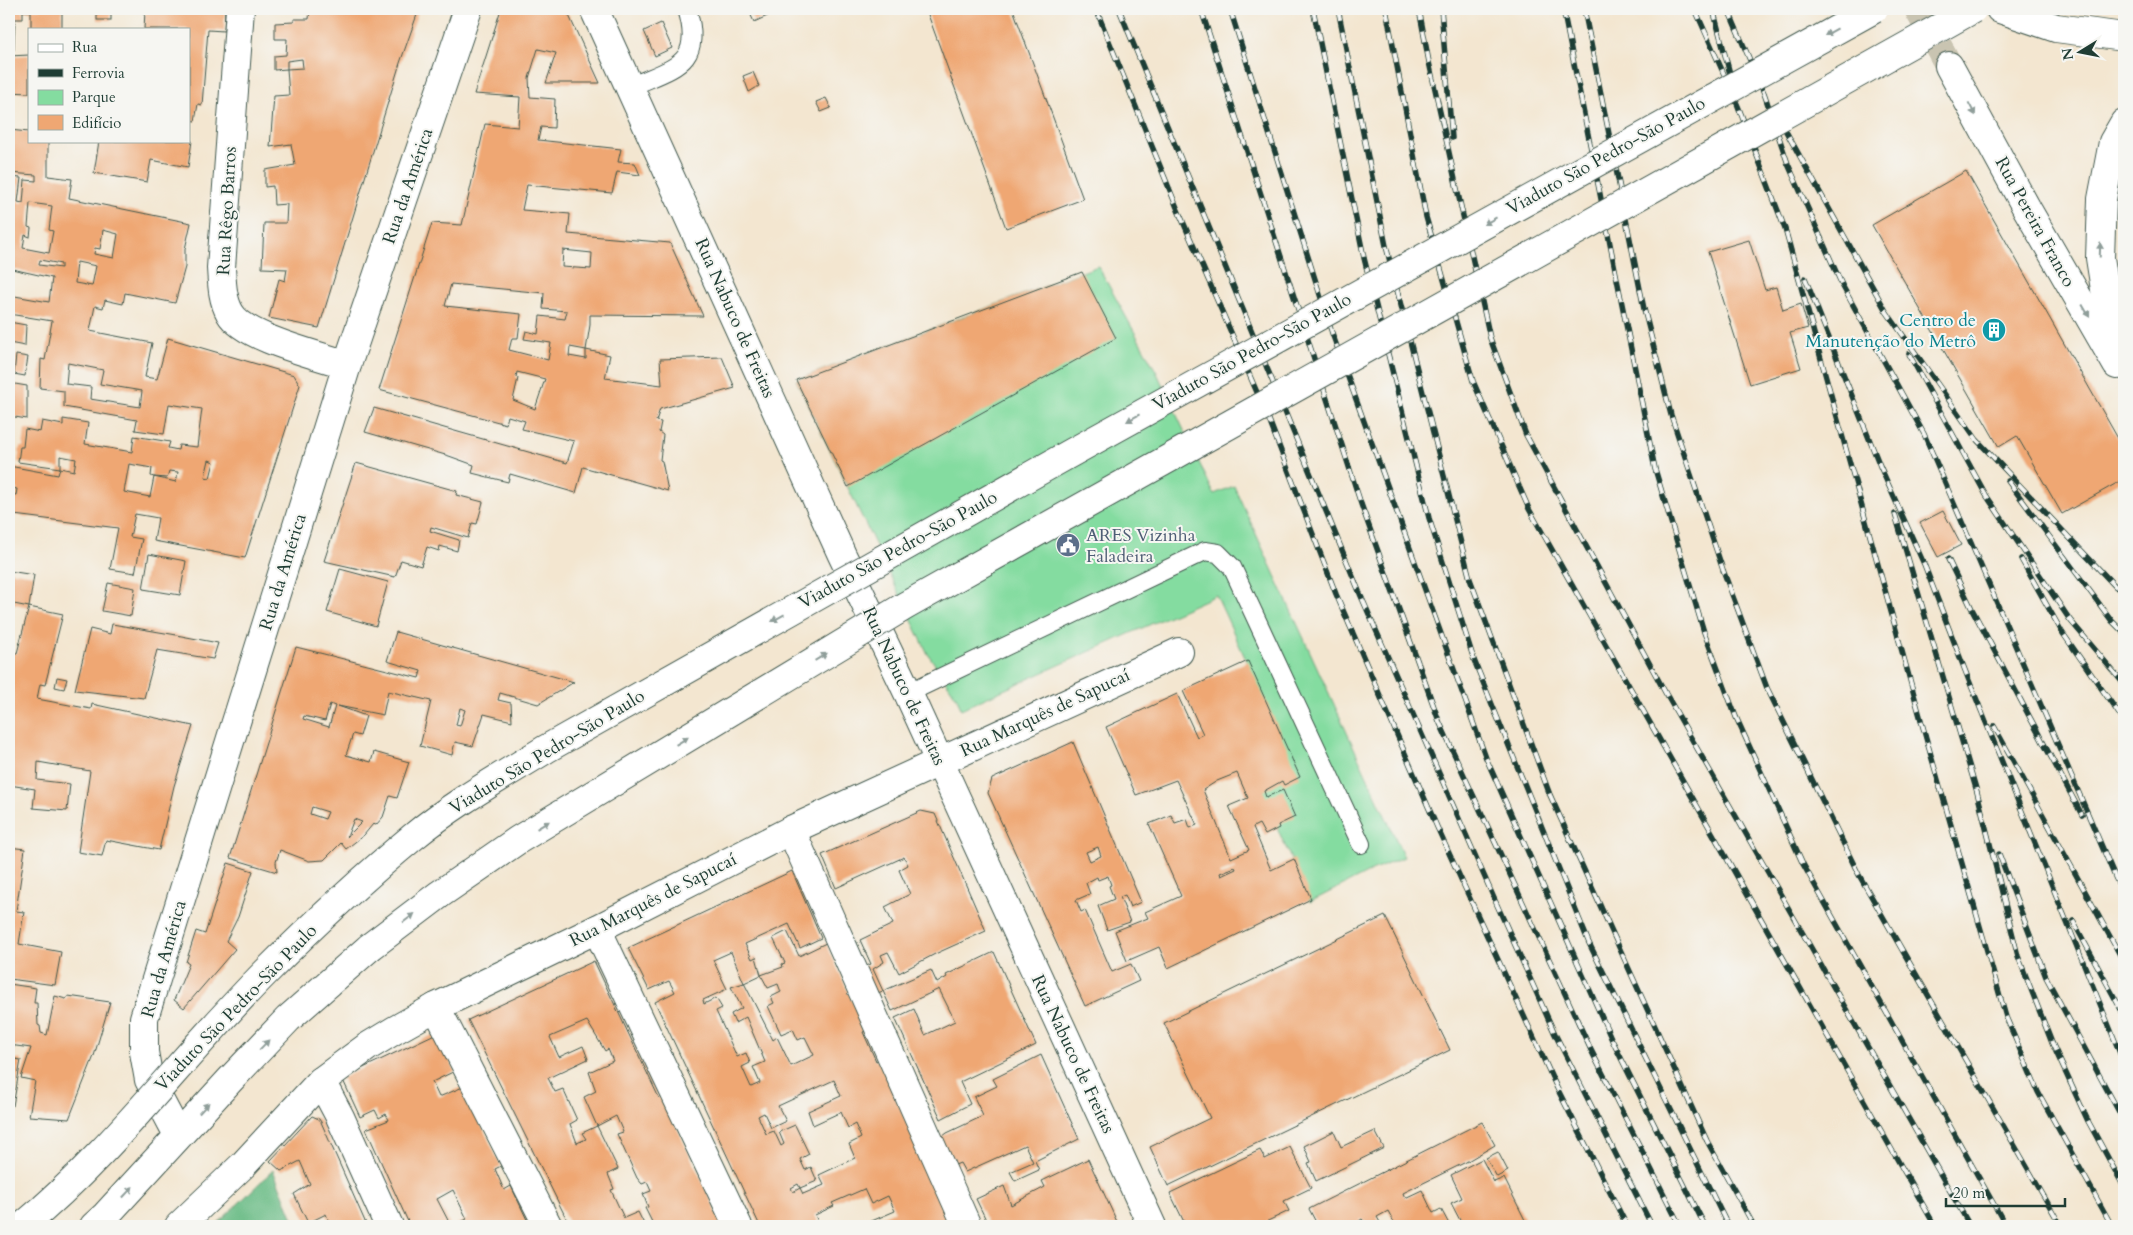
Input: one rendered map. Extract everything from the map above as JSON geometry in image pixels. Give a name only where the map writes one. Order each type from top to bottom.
[{"type":"street","name":"Rua Rêgo Barros","points":[[240,9],[221,268],[223,294],[230,313],[247,329],[261,336],[348,365]]},
{"type":"street","name":"Rua da América","points":[[178,1136],[149,1080],[144,1052],[144,1018],[348,365],[468,9]]},
{"type":"street","name":"Rua Nabuco de Freitas","points":[[594,9],[842,555],[908,693],[1152,1226]]},
{"type":"street","name":"Viaduto São Pedro-São Paulo","points":[[23,1226],[45,1208],[90,1165],[265,973],[348,894],[414,836],[474,793],[546,749],[1071,453],[1874,9]]},
{"type":"street","points":[[94,1226],[112,1209],[288,1019],[370,947],[440,894],[518,840],[905,606],[1973,9]]},
{"type":"street","points":[[2000,9],[2056,28],[2124,37]]},
{"type":"street","name":"Rua Pereira Franco","points":[[1949,66],[2026,209],[2124,377]]},
{"type":"street","points":[[2124,123],[2113,142],[2102,199],[2100,258],[2111,327],[2124,365]]},
{"type":"street","name":"Rua Marquês de Sapucaí","points":[[179,1226],[243,1165],[321,1081],[368,1047],[436,1007],[597,929],[790,830],[1179,652]]},
{"type":"street","points":[[790,830],[967,1226]]},
{"type":"street","points":[[597,929],[738,1226]]},
{"type":"street","points":[[436,1007],[548,1226]]},
{"type":"street","points":[[321,1081],[340,1117],[389,1226]]},
{"type":"lane","points":[[630,87],[682,62],[691,49],[693,29],[687,9]]},
{"type":"lane","points":[[908,693],[1205,551],[1218,553],[1232,567],[1361,844]]},
{"type":"green space","name":"ARES Vizinha Faladeira","points":[[1098,266],[1156,371],[1214,494],[1234,486],[1404,857],[1367,873],[1310,902],[1212,681],[1248,664],[1216,595],[961,709],[957,698],[928,654],[796,380]]},
{"type":"green space","points":[[273,1170],[296,1226],[215,1226]]},
{"type":"building","points":[[9,9],[62,9],[62,28],[31,28],[31,11],[23,11],[23,19],[15,19],[14,50],[9,50]]},
{"type":"building","points":[[141,9],[197,11],[197,9],[225,9],[224,31],[208,30],[202,105],[198,104],[195,121],[190,120],[190,28],[144,28],[145,11],[141,11]]},
{"type":"building","points":[[276,9],[299,9],[299,10],[276,11]]},
{"type":"building","points":[[310,9],[419,9],[400,63],[319,328],[269,318],[279,279],[285,281],[287,269],[262,268],[264,223],[286,223],[287,204],[274,205],[273,186],[265,187],[265,170],[295,165],[291,144],[270,147],[274,96],[289,95],[287,69],[274,70],[274,56],[286,55],[287,39],[275,39],[275,23],[294,22],[294,19],[309,19]],"holes":[[[302,59],[303,68],[287,69],[287,61]]]},
{"type":"building","points":[[501,9],[566,9],[600,83],[546,83],[556,53],[538,49],[529,78],[530,97],[555,99],[554,128],[541,127],[538,140],[621,149],[618,162],[635,163],[640,175],[617,172],[612,193],[527,185],[522,210],[570,214],[568,234],[670,243],[703,316],[590,315],[586,350],[610,355],[605,378],[662,385],[660,359],[722,357],[735,388],[660,409],[656,421],[661,422],[659,432],[663,435],[660,460],[662,461],[668,491],[583,467],[576,493],[510,474],[508,482],[472,473],[474,465],[449,456],[365,432],[374,408],[567,463],[574,441],[522,429],[525,421],[508,416],[506,424],[379,390],[432,223],[462,225],[485,124],[518,127],[520,97],[474,94]],"holes":[[[563,250],[592,253],[591,269],[562,267]],[[451,284],[544,293],[543,309],[567,311],[565,319],[540,316],[538,334],[526,331],[524,339],[551,343],[548,360],[509,350],[512,338],[518,338],[521,314],[445,306]],[[570,347],[586,350],[586,359],[569,356]],[[517,372],[545,379],[535,409],[513,400],[518,378],[516,377]]]},
{"type":"building","points":[[748,9],[783,9],[754,22]]},
{"type":"building","points":[[926,9],[1013,9],[1083,199],[1006,228]]},
{"type":"building","points":[[97,10],[111,10],[111,20],[97,20]]},
{"type":"building","points":[[661,23],[672,48],[655,56],[644,31]]},
{"type":"building","points":[[28,55],[28,93],[9,92],[9,56]]},
{"type":"building","points":[[753,72],[759,86],[749,92],[743,76]]},
{"type":"building","points":[[826,98],[831,108],[821,112],[816,102]]},
{"type":"building","points":[[9,130],[28,132],[28,142],[48,142],[48,176],[72,179],[69,198],[191,223],[185,249],[185,267],[175,303],[125,293],[123,304],[105,300],[103,308],[95,306],[90,331],[152,343],[145,377],[157,379],[168,338],[294,375],[300,385],[245,558],[154,541],[158,518],[135,514],[130,537],[142,539],[135,573],[110,569],[118,528],[14,515],[14,507],[9,507],[9,466],[58,475],[60,468],[18,462],[20,447],[23,447],[25,429],[40,432],[42,421],[63,425],[63,419],[88,423],[85,444],[132,452],[134,436],[170,442],[168,448],[178,450],[179,445],[197,447],[202,409],[169,404],[164,434],[135,430],[137,420],[64,407],[64,391],[40,388],[41,359],[45,360],[52,321],[9,314],[9,295],[49,302],[52,278],[12,269],[9,294],[9,177],[21,178],[18,202],[23,203],[25,180],[36,181],[36,175],[9,173]],"holes":[[[30,203],[52,206],[49,230],[53,231],[49,253],[23,248],[25,235],[30,237],[31,228],[28,227]],[[103,230],[118,234],[114,258],[94,254],[95,248],[100,249]],[[40,260],[61,264],[61,268],[39,265]],[[77,262],[96,266],[92,286],[75,283]],[[68,363],[103,370],[100,384],[142,391],[140,407],[90,399],[91,387],[66,384]],[[60,456],[76,459],[74,471],[60,468]],[[209,460],[214,462],[210,478],[205,477]],[[129,464],[152,468],[151,476],[154,477],[150,497],[124,492]],[[169,471],[178,472],[176,482],[154,477],[167,478]],[[12,488],[17,489],[16,495],[11,494]]]},
{"type":"building","points":[[192,141],[188,167],[151,160],[147,182],[94,173],[99,142]]},
{"type":"building","name":"Centro de Manutenção do Metrô","points":[[1966,171],[2124,449],[2124,479],[2062,514],[2017,436],[1999,447],[1872,225]]},
{"type":"building","points":[[1749,240],[1765,290],[1776,287],[1783,310],[1801,304],[1808,328],[1790,333],[1801,368],[1750,384],[1708,252]]},
{"type":"building","points":[[1082,272],[1116,338],[848,487],[796,380]]},
{"type":"building","points":[[9,322],[26,325],[25,346],[9,343]]},
{"type":"building","points":[[16,355],[28,357],[25,376],[14,374]]},
{"type":"building","points":[[9,383],[27,386],[27,419],[9,416]]},
{"type":"building","points":[[356,463],[457,491],[456,495],[483,502],[477,524],[472,523],[468,538],[431,527],[430,531],[459,540],[457,551],[440,546],[439,551],[427,547],[421,566],[401,560],[395,577],[324,561]]},
{"type":"building","points":[[2124,484],[2124,504],[2122,504],[2122,485]]},
{"type":"building","points":[[1943,511],[1961,545],[1938,557],[1920,523]]},
{"type":"building","points":[[149,554],[186,561],[180,595],[143,589]]},
{"type":"building","points":[[340,569],[388,582],[376,626],[327,612]]},
{"type":"building","points":[[9,571],[34,575],[29,607],[9,603]]},
{"type":"building","points":[[108,583],[135,588],[131,616],[102,611]]},
{"type":"building","points":[[29,607],[63,614],[45,685],[40,684],[37,699],[91,709],[92,704],[193,726],[174,786],[159,850],[106,840],[102,856],[78,852],[90,771],[38,762],[37,780],[70,784],[67,811],[33,808],[35,789],[9,785],[9,652],[17,653]]},
{"type":"building","points":[[112,624],[218,643],[213,659],[157,650],[144,698],[75,690],[90,629],[110,634]]},
{"type":"building","points":[[396,632],[574,682],[538,704],[500,693],[498,700],[511,703],[512,721],[484,714],[473,746],[455,742],[452,755],[420,746],[431,701],[388,691],[383,715],[338,706],[366,716],[360,736],[353,734],[346,755],[371,762],[374,752],[409,762],[397,798],[390,796],[383,817],[376,825],[373,824],[364,835],[346,849],[341,843],[324,860],[309,861],[280,850],[276,862],[277,872],[230,858],[296,647],[419,678],[421,671],[387,661]],"holes":[[[330,704],[335,706],[329,727],[303,719],[304,716],[325,721]],[[460,708],[465,710],[460,726],[456,725]],[[312,807],[328,812],[325,819],[310,814]],[[354,819],[362,822],[347,837]]]},
{"type":"building","points":[[1248,661],[1300,777],[1284,785],[1282,781],[1264,791],[1266,797],[1283,790],[1295,817],[1278,825],[1279,828],[1265,835],[1259,824],[1253,827],[1271,870],[1294,859],[1311,899],[1168,968],[1159,947],[1127,961],[1115,931],[1148,918],[1145,912],[1181,896],[1149,824],[1171,815],[1175,823],[1187,819],[1190,828],[1197,825],[1176,780],[1136,795],[1106,727],[1177,694],[1197,737],[1203,734],[1183,691]],"holes":[[[1237,773],[1248,798],[1229,806],[1249,850],[1231,858],[1203,790],[1217,781]],[[1235,867],[1236,869],[1221,876],[1220,873]]]},
{"type":"building","points":[[57,677],[67,679],[64,689],[55,687]]},
{"type":"building","points":[[1073,742],[1141,902],[1130,907],[1125,895],[1120,897],[1130,922],[1107,930],[1098,906],[1114,899],[1109,886],[1111,885],[1108,876],[1098,880],[1097,877],[1086,883],[1090,894],[1076,900],[1081,912],[1085,910],[1112,972],[1131,964],[1139,981],[1085,1006],[988,793],[992,779]],"holes":[[[1098,847],[1101,856],[1090,861],[1086,852]]]},
{"type":"building","points":[[921,811],[935,814],[986,931],[899,973],[888,952],[881,955],[884,962],[873,969],[883,991],[867,997],[855,971],[871,964],[860,940],[893,924],[885,907],[910,894],[899,870],[908,865],[904,857],[836,888],[822,855]]},
{"type":"building","points":[[9,847],[25,849],[16,911],[24,912],[19,944],[61,952],[55,985],[9,979]]},
{"type":"building","points":[[228,863],[253,871],[238,917],[226,941],[235,949],[184,1008],[174,1000],[189,964],[186,962],[196,931],[205,934]]},
{"type":"building","points":[[792,871],[821,938],[800,948],[789,924],[745,944],[752,959],[756,957],[761,975],[783,967],[782,964],[785,963],[773,938],[787,931],[799,956],[826,943],[866,1031],[863,1032],[876,1061],[879,1060],[954,1226],[860,1226],[895,1211],[888,1196],[871,1204],[864,1189],[832,1203],[834,1206],[815,1215],[820,1226],[760,1226],[655,1002],[675,992],[669,981],[649,990],[628,948]],"holes":[[[731,952],[744,983],[731,987],[742,1008],[731,1014],[735,1023],[746,1017],[765,1062],[753,1067],[760,1083],[751,1087],[742,1067],[750,1063],[746,1053],[737,1057],[716,1011],[722,1008],[716,998],[704,1004],[703,1000],[727,989],[713,960]],[[761,975],[768,988],[778,984],[781,992],[771,997],[774,1003],[768,1006],[781,1034],[793,1029],[798,1040],[805,1037],[814,1055],[791,1066],[777,1037],[773,1040],[744,983]],[[834,1080],[841,1096],[808,1111],[813,1125],[841,1112],[848,1128],[855,1124],[861,1138],[849,1144],[855,1158],[819,1175],[824,1185],[803,1194],[800,1188],[817,1181],[811,1167],[805,1170],[800,1159],[809,1154],[795,1125],[779,1132],[784,1144],[781,1146],[774,1131],[766,1134],[758,1116],[764,1113],[771,1128],[786,1121],[778,1106]],[[798,1184],[800,1188],[793,1192],[791,1188]]]},
{"type":"building","points":[[1385,916],[1450,1050],[1168,1186],[1150,1147],[1210,1118],[1164,1023]]},
{"type":"building","points":[[994,952],[1036,1045],[960,1082],[970,1104],[941,1119],[895,1018],[914,1009],[925,1035],[955,1021],[939,989],[892,1011],[883,991],[931,970],[937,983],[947,977],[946,975]]},
{"type":"building","points":[[594,961],[659,1098],[662,1096],[723,1226],[654,1226],[645,1208],[648,1207],[643,1194],[651,1191],[647,1182],[642,1184],[637,1178],[617,1134],[623,1132],[616,1116],[597,1126],[618,1169],[608,1174],[614,1189],[611,1190],[624,1218],[638,1212],[645,1226],[570,1226],[468,1020]],"holes":[[[587,1021],[605,1051],[608,1049],[613,1061],[589,1072],[596,1091],[584,1097],[597,1126],[582,1133],[586,1139],[577,1143],[570,1124],[577,1120],[563,1089],[555,1092],[548,1078],[588,1059],[583,1046],[559,1057],[550,1037]]]},
{"type":"building","points":[[9,984],[36,988],[34,1003],[37,1003],[38,1025],[40,1026],[41,1033],[47,1035],[55,996],[66,999],[68,996],[110,1002],[94,1056],[69,1119],[29,1116],[35,1081],[21,1078],[31,1048],[9,1045]]},
{"type":"building","points":[[437,1033],[455,1071],[432,1082],[439,1097],[463,1087],[501,1166],[495,1169],[504,1190],[511,1186],[530,1226],[453,1226],[467,1219],[453,1190],[437,1199],[451,1226],[410,1226],[366,1129],[389,1120],[386,1114],[379,1118],[375,1110],[360,1117],[342,1078]]},
{"type":"building","points":[[1041,1055],[1079,1139],[1035,1161],[1039,1170],[1015,1181],[1010,1172],[1033,1162],[1025,1145],[965,1172],[960,1163],[950,1167],[938,1140],[947,1133],[983,1116],[974,1097],[997,1086],[993,1079]]},
{"type":"building","points":[[9,1058],[21,1060],[13,1106],[9,1105]]},
{"type":"building","points":[[312,1116],[321,1122],[367,1226],[331,1226],[326,1214],[308,1223],[294,1194],[310,1184],[300,1161],[281,1171],[270,1161]]},
{"type":"building","points":[[1482,1122],[1495,1145],[1466,1162],[1403,1193],[1405,1198],[1422,1190],[1433,1213],[1441,1209],[1450,1226],[1396,1226],[1388,1211],[1377,1217],[1382,1226],[1368,1226],[1362,1219],[1359,1221],[1361,1226],[1318,1226],[1309,1209]]},
{"type":"building","points":[[1334,1131],[1341,1147],[1375,1131],[1384,1148],[1316,1181],[1308,1163],[1311,1162],[1304,1146]]},
{"type":"building","points":[[1290,1147],[1311,1188],[1284,1201],[1289,1211],[1257,1226],[1186,1226],[1170,1193],[1260,1150],[1265,1159]]},
{"type":"building","points":[[1498,1152],[1508,1171],[1497,1177],[1486,1158]]},
{"type":"building","points":[[1088,1159],[1119,1226],[989,1226],[976,1199],[1004,1186],[1011,1205],[1045,1187],[1042,1181]]},
{"type":"building","points":[[1482,1159],[1494,1182],[1504,1178],[1528,1226],[1463,1226],[1451,1203],[1462,1198],[1451,1175]]},
{"type":"tunnel","points":[[1918,9],[1949,66]]},
{"type":"railway","points":[[1096,9],[1178,210],[1269,420],[1336,594],[1437,827],[1557,1088],[1627,1226]]},
{"type":"railway","points":[[1119,9],[1361,596],[1555,1034],[1652,1226]]},
{"type":"railway","points":[[1201,9],[1361,504],[1439,721],[1591,1050],[1680,1226]]},
{"type":"railway","points":[[1230,9],[1332,333],[1486,758],[1612,1040],[1705,1226]]},
{"type":"railway","points":[[1313,9],[1364,258],[1429,518],[1474,660],[1589,943],[1728,1226]]},
{"type":"railway","points":[[1338,9],[1386,246],[1470,579],[1550,795],[1707,1141],[1754,1226]]},
{"type":"railway","points":[[1386,9],[1426,217],[1473,381],[1529,509],[1935,1226]]},
{"type":"railway","points":[[1419,9],[1490,338],[1526,435],[1666,694],[1970,1226]]},
{"type":"railway","points":[[1441,9],[1452,138]]},
{"type":"railway","points":[[1563,9],[1655,469],[1704,632],[1736,717],[1803,864],[2006,1226]]},
{"type":"railway","points":[[1584,9],[1644,309],[1671,415],[1723,570],[1767,688],[1859,875],[2061,1226]]},
{"type":"railway","points":[[1695,9],[1738,106],[1785,229],[1926,738],[2006,1017],[2038,1092],[2112,1226]]},
{"type":"railway","points":[[1713,9],[1730,74]]},
{"type":"railway","points":[[1728,9],[1764,93],[1788,164],[1842,285],[1924,434],[2116,879],[2124,893]]},
{"type":"railway","points":[[1778,117],[1886,311],[1977,440],[2115,586],[2124,593]]},
{"type":"railway","points":[[1805,278],[1880,466],[1924,564],[1968,678],[2124,1063]]},
{"type":"railway","points":[[1909,354],[1986,495],[2070,620],[2124,684]]},
{"type":"railway","points":[[2008,481],[2112,621],[2124,633]]},
{"type":"railway","points":[[1895,514],[1977,792],[2018,956],[2052,1043],[2088,1121],[2124,1187]]},
{"type":"railway","points":[[1948,559],[1972,609],[2082,815]]},
{"type":"railway","points":[[2021,559],[2062,632],[2124,721]]},
{"type":"railway","points":[[1994,726],[2124,962]]},
{"type":"railway","points":[[1999,854],[2046,977],[2124,1121]]},
{"type":"railway","points":[[2073,921],[2124,1015]]},
{"type":"place","name":"Centro de Manutenção do Metrô","points":[[1994,330]]},
{"type":"place","name":"ARES Vizinha Faladeira","points":[[1068,545]]}]
